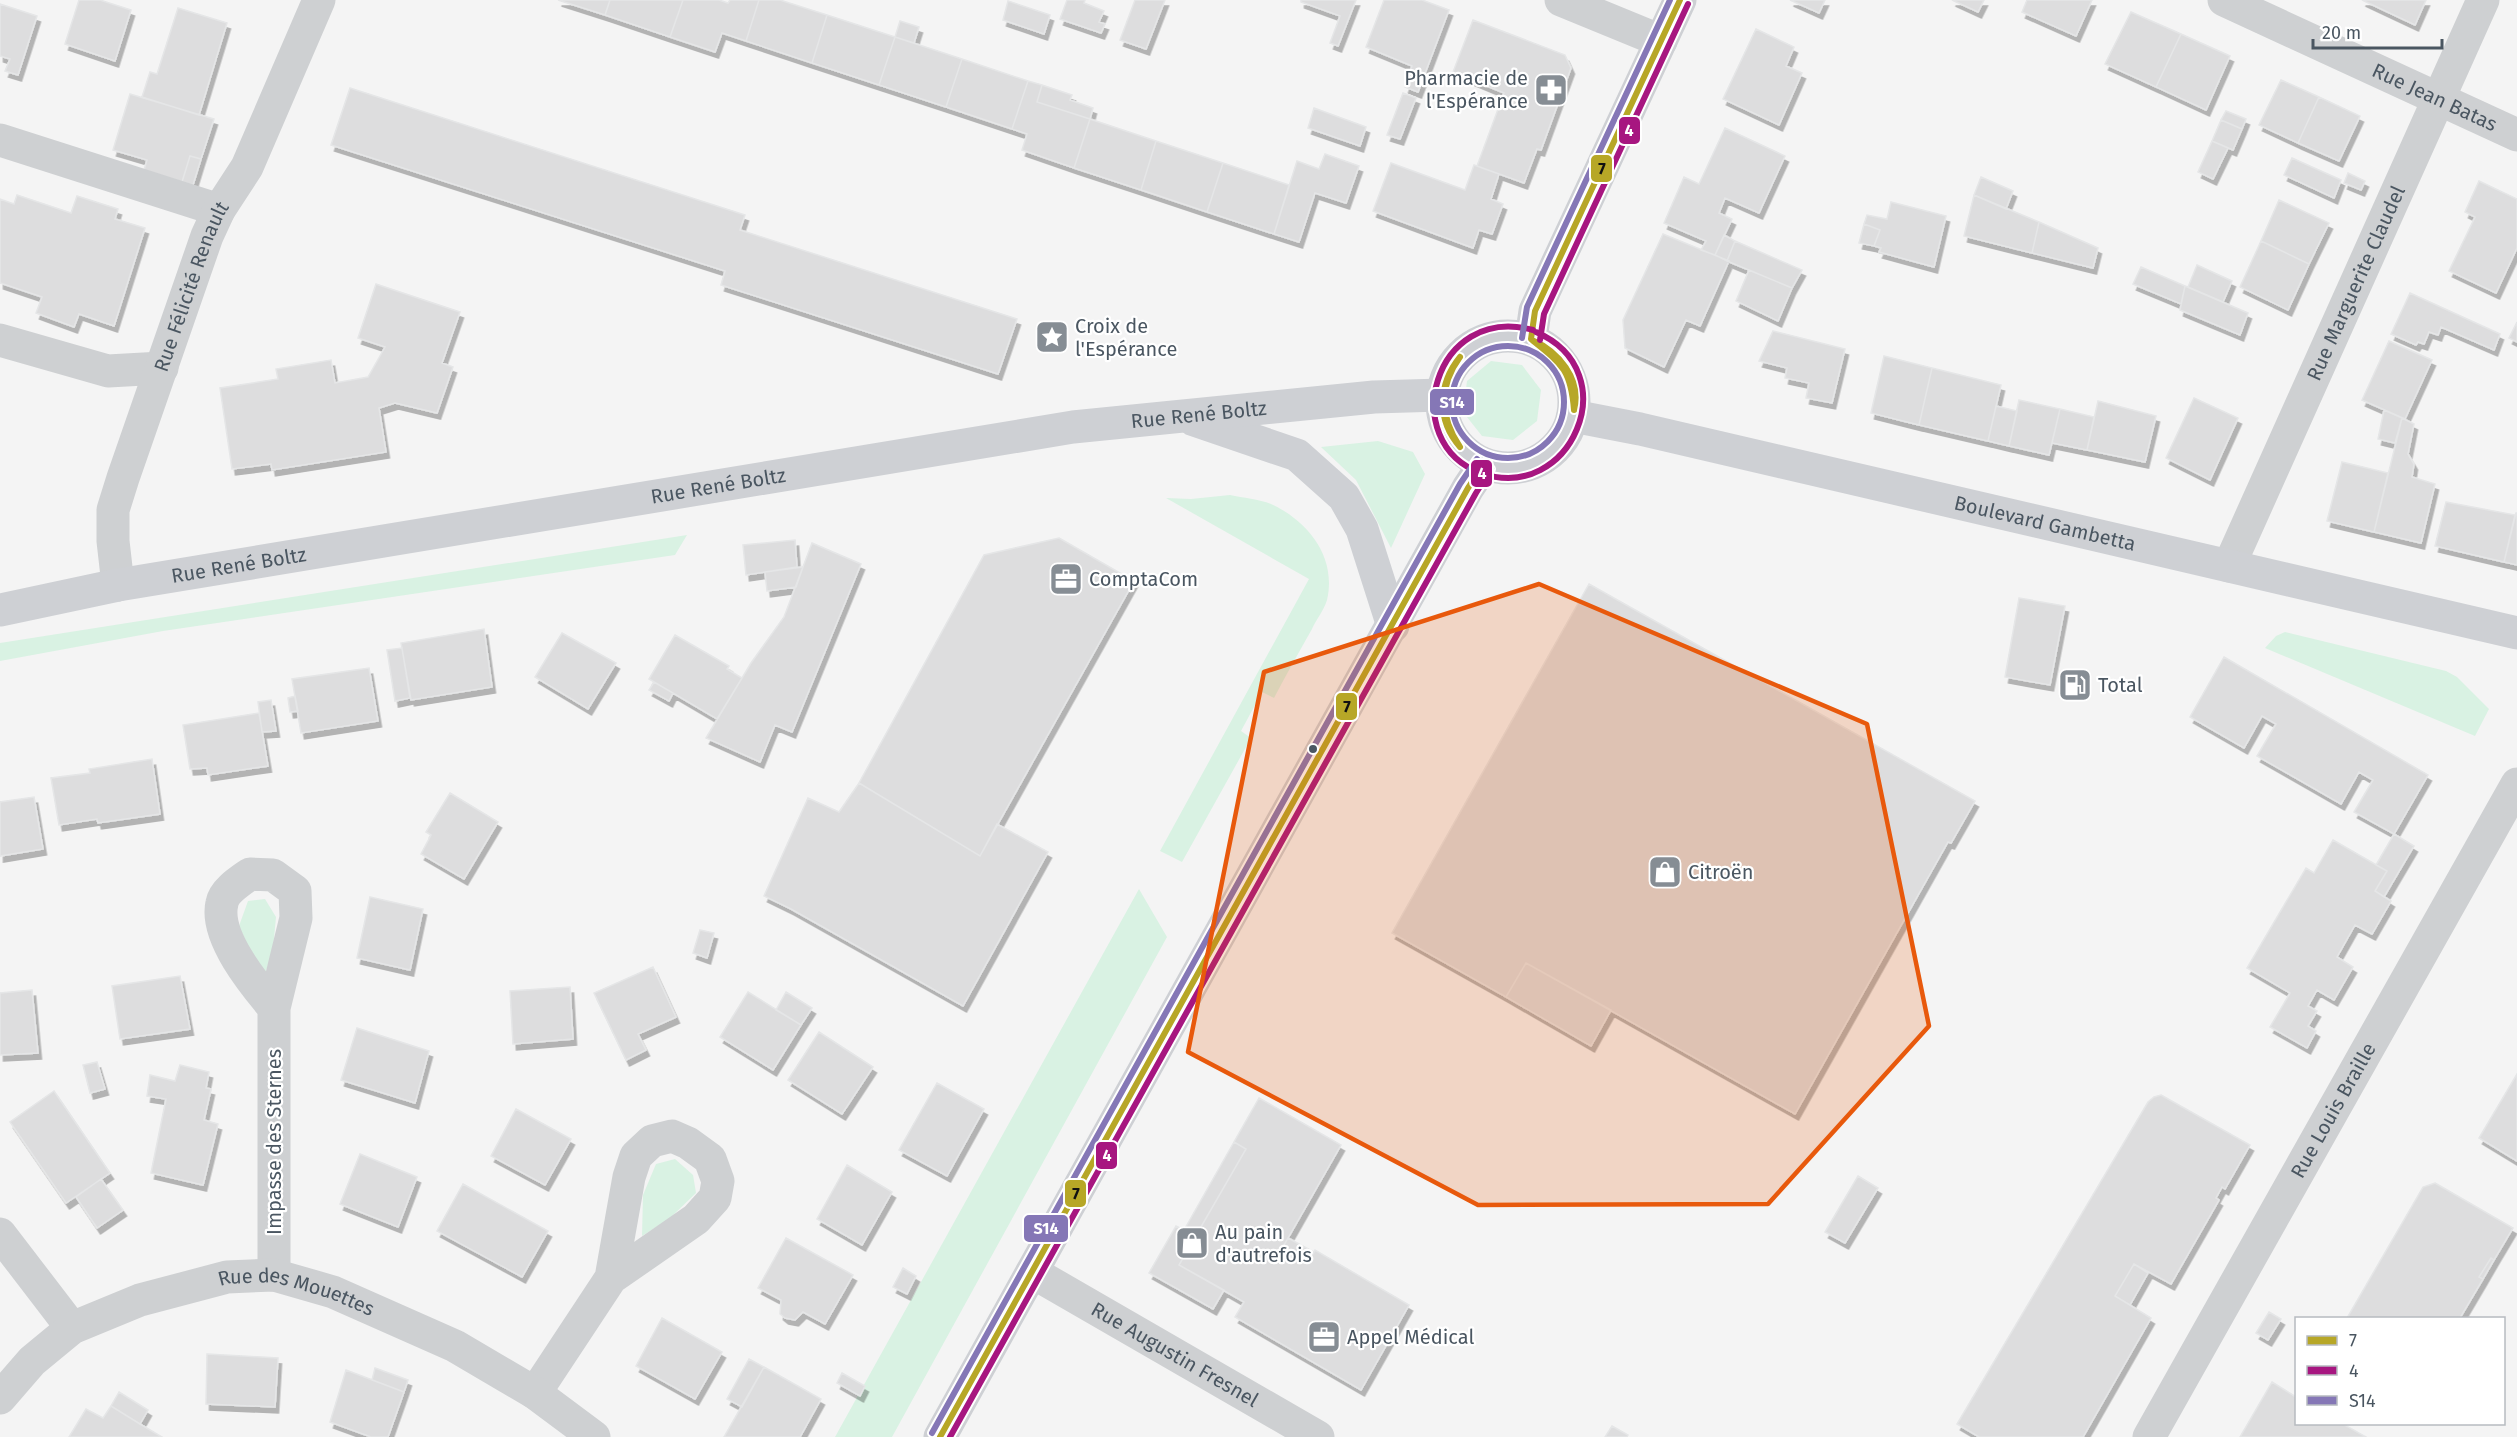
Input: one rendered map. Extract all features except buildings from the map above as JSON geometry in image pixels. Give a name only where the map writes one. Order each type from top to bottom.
[{"type":"main road","points":[[1531,339],[1535,310],[1680,0]]},
{"type":"main road","points":[[1511,335],[1531,339],[1548,348],[1562,362],[1571,378],[1575,397],[1574,416],[1565,437],[1550,454],[1530,465],[1507,468],[1484,464],[1466,453],[1451,437],[1444,417],[1442,395],[1447,376],[1458,358],[1473,345],[1492,337],[1511,335]]},
{"type":"main road","name":"Rue René Boltz","points":[[0,610],[118,585],[1073,427],[1374,397],[1442,395]]},
{"type":"main road","points":[[1183,416],[1297,455],[1344,497],[1362,529],[1393,626]]},
{"type":"main road","name":"Boulevard Gambetta","points":[[1574,416],[1640,429],[2517,633]]},
{"type":"main road","points":[[940,1437],[1468,488],[1484,464]]},
{"type":"street","points":[[1561,0],[1661,41]]},
{"type":"street","name":"Rue Jean Batas","points":[[2224,0],[2517,135]]},
{"type":"street","name":"Rue Marguerite Claudel","points":[[2229,566],[2483,0]]},
{"type":"street","name":"Rue Félicité Renault","points":[[118,585],[113,541],[113,510],[207,236],[219,210],[247,166],[318,2]]},
{"type":"street","points":[[0,140],[219,210]]},
{"type":"street","points":[[0,340],[108,371],[162,368]]},
{"type":"street","name":"Rue Louis Braille","points":[[2150,1437],[2517,784]]},
{"type":"street","name":"Impasse des Sternes","points":[[274,1008],[274,1275]]},
{"type":"street","points":[[0,1234],[72,1328]]},
{"type":"street","name":"Rue Augustin Fresnel","points":[[1032,1272],[1318,1437]]},
{"type":"street","name":"Rue des Mouettes","points":[[0,1398],[32,1361],[72,1328],[140,1300],[227,1277],[274,1275],[333,1292],[455,1346],[535,1393],[594,1437]]},
{"type":"street","points":[[535,1393],[611,1278]]},
{"type":"highlighted area","points":[[1539,584],[1867,724],[1929,1026],[1768,1204],[1478,1205],[1188,1052],[1264,672]]},
{"type":"green space","points":[[1491,361],[1522,365],[1541,390],[1537,421],[1513,440],[1482,436],[1463,412],[1467,381]]},
{"type":"green space","points":[[1378,441],[1413,452],[1425,474],[1391,548],[1356,480],[1321,447]]},
{"type":"green space","points":[[1230,495],[1271,504],[1297,520],[1308,531],[1317,542],[1328,569],[1327,600],[1274,698],[1262,692],[1241,731],[1251,738],[1182,862],[1160,851],[1309,579],[1166,498],[1191,499]]},
{"type":"green space","points":[[687,535],[675,555],[163,631],[0,661],[0,643]]},
{"type":"green space","points":[[2285,632],[2446,671],[2457,677],[2489,709],[2475,736],[2265,648],[2276,636]]},
{"type":"green space","points":[[1139,889],[1167,937],[892,1437],[835,1437]]},
{"type":"green space","points":[[265,899],[276,917],[273,949],[265,974],[252,955],[239,926],[248,901]]},
{"type":"green space","points":[[675,1159],[693,1175],[696,1193],[669,1219],[642,1236],[643,1195],[656,1164]]},
{"type":"transit line","name":"S14","points":[[1522,338],[1527,307],[1670,0]]},
{"type":"transit line","name":"7","points":[[1531,339],[1535,311],[1680,0]]},
{"type":"transit line","name":"4","points":[[1540,340],[1544,314],[1688,4]]},
{"type":"transit line","name":"4","points":[[1533,330],[1499,327],[1471,337],[1451,355],[1438,380],[1434,407],[1439,434],[1455,457],[1481,473],[1513,478],[1540,470],[1562,453],[1577,430],[1583,403],[1579,375],[1564,351],[1536,332]]},
{"type":"transit line","name":"7","points":[[1532,340],[1551,351],[1566,367],[1574,388],[1576,399],[1574,410]]},
{"type":"transit line","name":"7","points":[[1532,340],[1551,355],[1563,369],[1573,396],[1574,410]]},
{"type":"transit line","name":"S14","points":[[1508,346],[1529,350],[1548,362],[1560,381],[1564,402],[1560,423],[1548,442],[1529,454],[1508,458],[1487,454],[1468,442],[1456,423],[1452,402],[1456,381],[1468,362],[1487,350],[1508,346]]},
{"type":"transit line","name":"7","points":[[1460,357],[1447,379],[1443,402],[1447,425],[1460,447]]},
{"type":"transit line","name":"7","points":[[1460,357],[1448,380],[1444,402],[1448,424],[1460,447]]},
{"type":"transit line","name":"S14","points":[[932,1433],[1460,484],[1477,459]]},
{"type":"transit line","name":"7","points":[[940,1437],[1468,488],[1484,464]]},
{"type":"transit line","name":"4","points":[[950,1437],[1491,469]]},
{"type":"place","name":"Pharmacie de l'Espérance","points":[[1551,90]]},
{"type":"place","name":"Croix de l'Espérance","points":[[1052,337]]},
{"type":"place","name":"ComptaCom","points":[[1066,579]]},
{"type":"place","name":"Total","points":[[2075,685]]},
{"type":"place","name":"Citroën","points":[[1665,872]]},
{"type":"place","name":"Au pain d'autrefois","points":[[1192,1243]]},
{"type":"place","name":"Appel Médical","points":[[1324,1337]]}]
